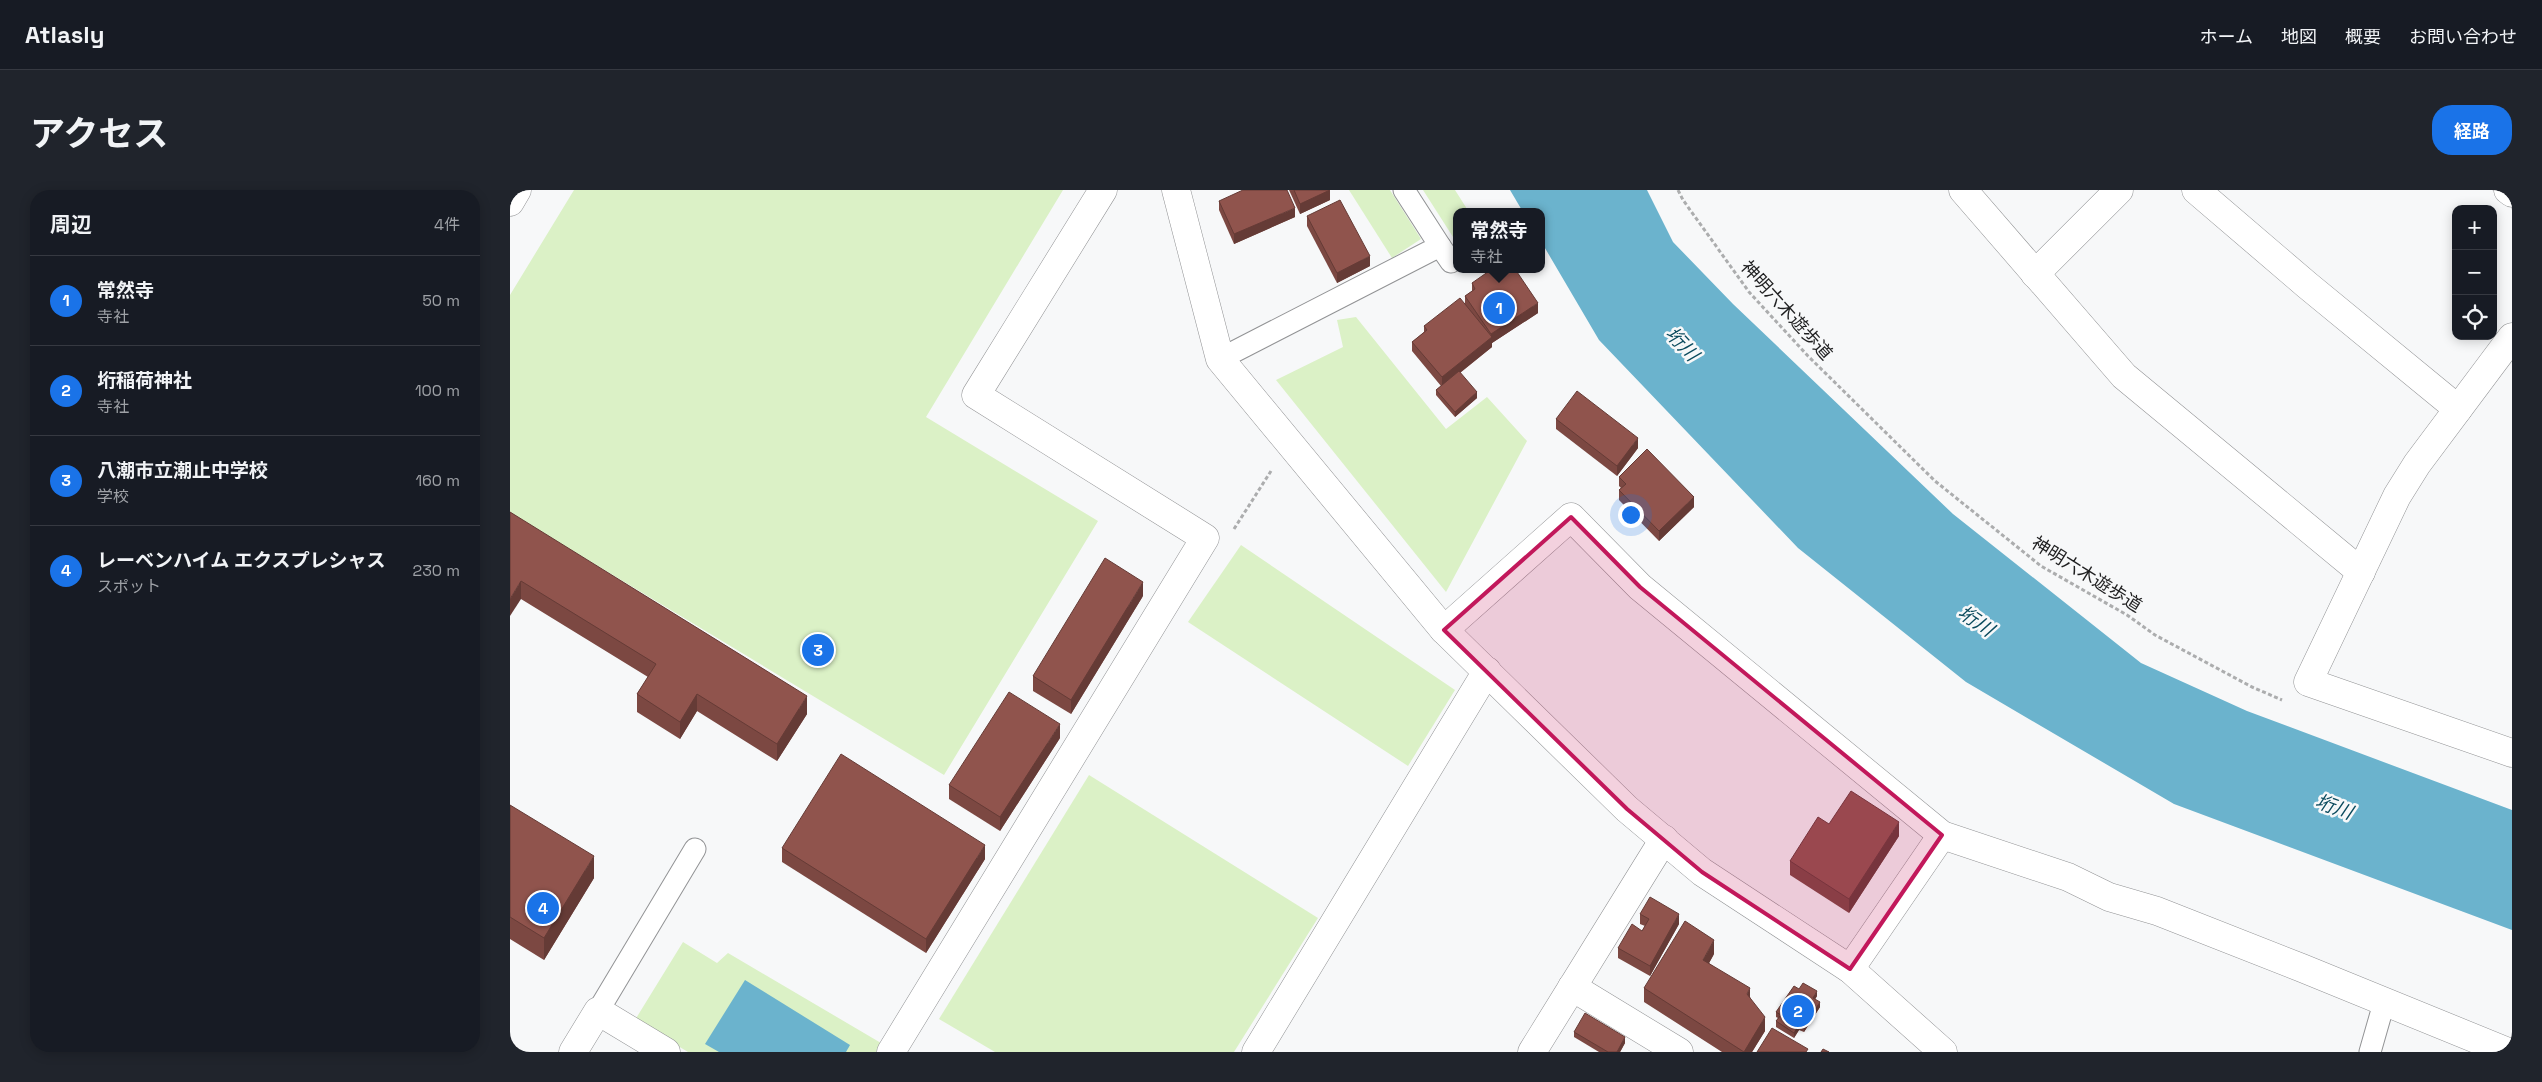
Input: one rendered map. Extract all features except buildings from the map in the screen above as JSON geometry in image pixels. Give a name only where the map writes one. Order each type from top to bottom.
[{"type":"street","points":[[510,202],[518,190]]},
{"type":"street","points":[[891,1052],[1205,538],[976,395],[1103,190]]},
{"type":"street","points":[[1176,190],[1220,358],[1444,630],[1627,809],[1702,872],[1850,969],[1943,1052]]},
{"type":"street","points":[[1963,190],[2124,376],[2361,572]]},
{"type":"street","points":[[2035,274],[2119,190]]},
{"type":"street","points":[[2196,190],[2307,285],[2458,409]]},
{"type":"street","points":[[2508,190],[2512,194]]},
{"type":"street","points":[[2512,337],[2458,409],[2397,496],[2308,682],[2512,753]]},
{"type":"street","points":[[1444,630],[1570,517],[1640,587],[1942,835],[2068,877],[2109,897],[2193,926],[2508,1052]]},
{"type":"street","points":[[1256,1052],[1487,671]]},
{"type":"street","points":[[1850,969],[1942,835]]},
{"type":"street","points":[[1532,1052],[1664,839]]},
{"type":"street","points":[[1572,987],[1679,1052]]},
{"type":"street","points":[[573,1052],[598,1012],[666,1052]]},
{"type":"lane","points":[[1220,358],[1445,254],[1404,190]]},
{"type":"lane","points":[[598,1012],[695,849]]},
{"type":"lane","points":[[2370,1052],[2384,1003]]},
{"type":"path","name":"神明六木遊歩道","points":[[1678,190],[1683,200],[1749,292],[1808,356],[1935,481],[2041,566],[2127,615],[2155,634],[2252,687],[2288,703]]},
{"type":"path","points":[[1205,538],[1223,547],[1273,467]]},
{"type":"highlighted area","points":[[1571,517],[1640,587],[1942,835],[1850,969],[1702,872],[1627,809],[1444,630]]},
{"type":"green space","points":[[574,190],[1063,190],[926,417],[1098,521],[944,775],[510,513],[510,295]]},
{"type":"green space","points":[[1349,190],[1390,190],[1421,239],[1392,258]]},
{"type":"green space","points":[[1423,190],[1455,190],[1466,208],[1453,208],[1453,237]]},
{"type":"green space","points":[[1356,317],[1446,429],[1487,397],[1527,441],[1446,592],[1276,380],[1343,347],[1337,320]]},
{"type":"green space","points":[[1241,545],[1455,690],[1408,766],[1188,622]]},
{"type":"green space","points":[[1089,775],[1318,918],[1234,1052],[995,1052],[939,1019]]},
{"type":"green space","points":[[683,942],[717,963],[728,953],[881,1043],[876,1052],[688,1052],[635,1020]]},
{"type":"water","name":"垳川","points":[[1510,190],[1647,190],[1673,242],[1733,304],[1953,514],[2141,663],[2247,711],[2512,810],[2512,930],[2174,804],[1966,682],[1798,548],[1599,340],[1545,248],[1545,208],[1521,208]]},
{"type":"water","points":[[745,980],[850,1045],[846,1052],[719,1052],[705,1044]]},
{"type":"place","name":"常然寺","points":[[1499,308]]},
{"type":"place","name":"八潮市立潮止中学校","points":[[818,650]]},
{"type":"place","name":"レーベンハイム エクスプレシャス","points":[[543,908]]},
{"type":"place","name":"垳稲荷神社","points":[[1798,1011]]}]
